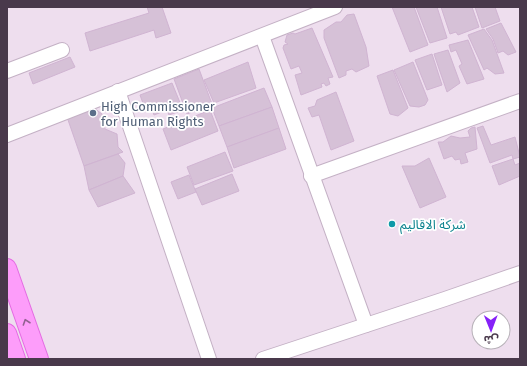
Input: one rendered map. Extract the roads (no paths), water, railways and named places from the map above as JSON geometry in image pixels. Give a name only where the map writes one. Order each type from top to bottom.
[{"type":"main road","points":[[7,268],[39,359]]},
{"type":"main road","points":[[7,333],[16,359]]},
{"type":"street","points":[[7,135],[335,7]]},
{"type":"street","points":[[262,36],[311,176],[366,325]]},
{"type":"street","points":[[7,71],[62,50]]},
{"type":"street","points":[[118,92],[209,359]]},
{"type":"street","points":[[311,176],[520,101]]},
{"type":"street","points":[[263,359],[520,273]]},
{"type":"place","name":"High Commissioner for Human Rights","points":[[93,113]]},
{"type":"place","name":"شركة الاقاليم","points":[[392,224]]}]
